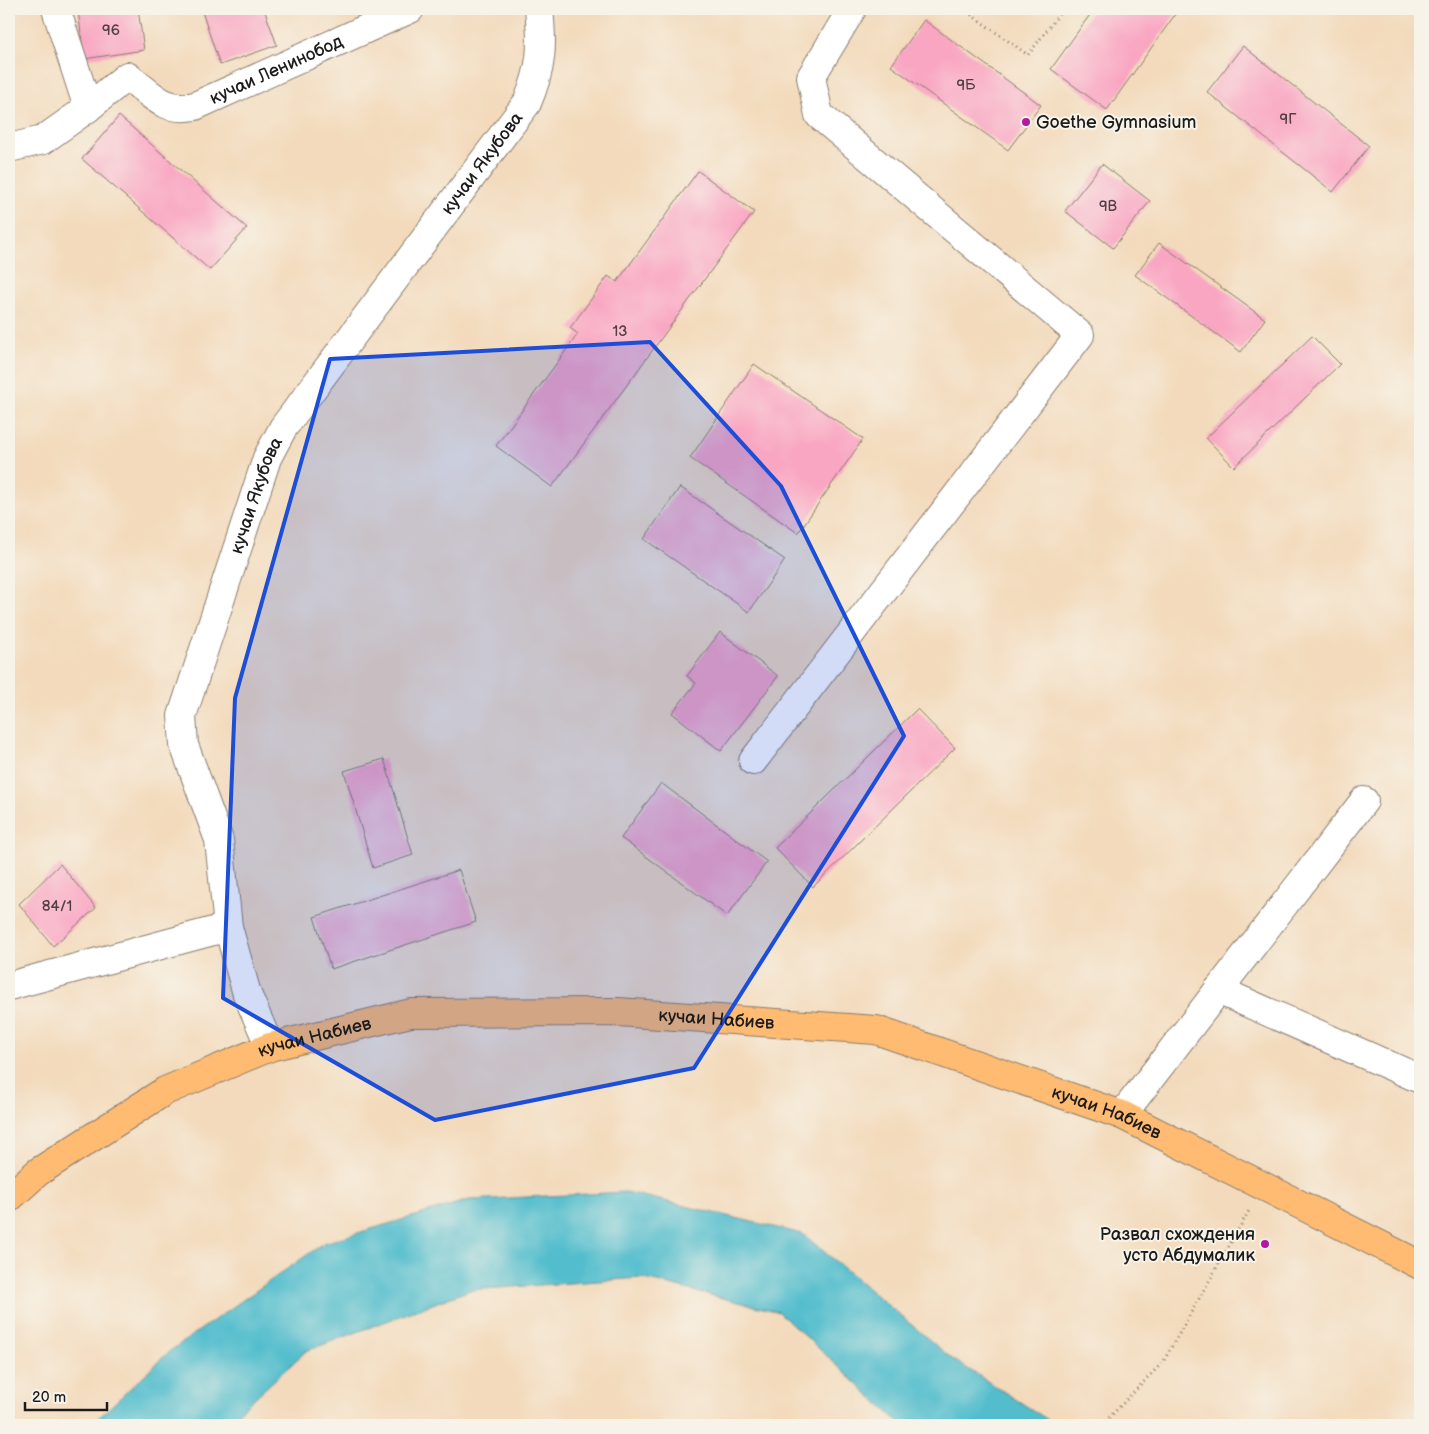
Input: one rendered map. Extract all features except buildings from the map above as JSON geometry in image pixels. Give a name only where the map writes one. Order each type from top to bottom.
[{"type":"main road","name":"кучаи Набиев","points":[[9,1198],[38,1172],[165,1091],[270,1047],[411,1013],[618,1012],[876,1030],[1122,1115],[1420,1265]]},
{"type":"street","points":[[9,148],[43,140],[88,108],[56,9]]},
{"type":"street","name":"кучаи Ленинобод","points":[[88,108],[127,76],[165,105],[179,109],[195,106],[410,9]]},
{"type":"street","name":"кучаи Якубова","points":[[270,1047],[247,994],[228,927],[219,840],[184,745],[182,716],[267,458],[282,428],[527,103],[538,77],[543,40],[539,9]]},
{"type":"street","points":[[753,761],[1080,335],[819,115],[811,77],[852,9]]},
{"type":"street","points":[[1122,1115],[1364,801]]},
{"type":"street","points":[[9,986],[228,927]]},
{"type":"street","points":[[1218,990],[1420,1079]]},
{"type":"path","points":[[963,9],[1028,55],[1063,9]]},
{"type":"path","points":[[1102,1425],[1164,1362],[1262,1186]]},
{"type":"highlighted area","points":[[650,342],[781,486],[904,736],[694,1068],[435,1120],[223,998],[235,698],[330,359]]},
{"type":"water","points":[[626,1192],[803,1234],[951,1358],[1056,1425],[902,1425],[779,1312],[641,1278],[470,1290],[306,1351],[225,1425],[91,1425],[170,1351],[324,1243],[469,1200]]},
{"type":"place","name":"Goethe Gymnasium","points":[[1026,122]]},
{"type":"place","name":"Развал схождения усто Абдумалик","points":[[1265,1244]]}]
